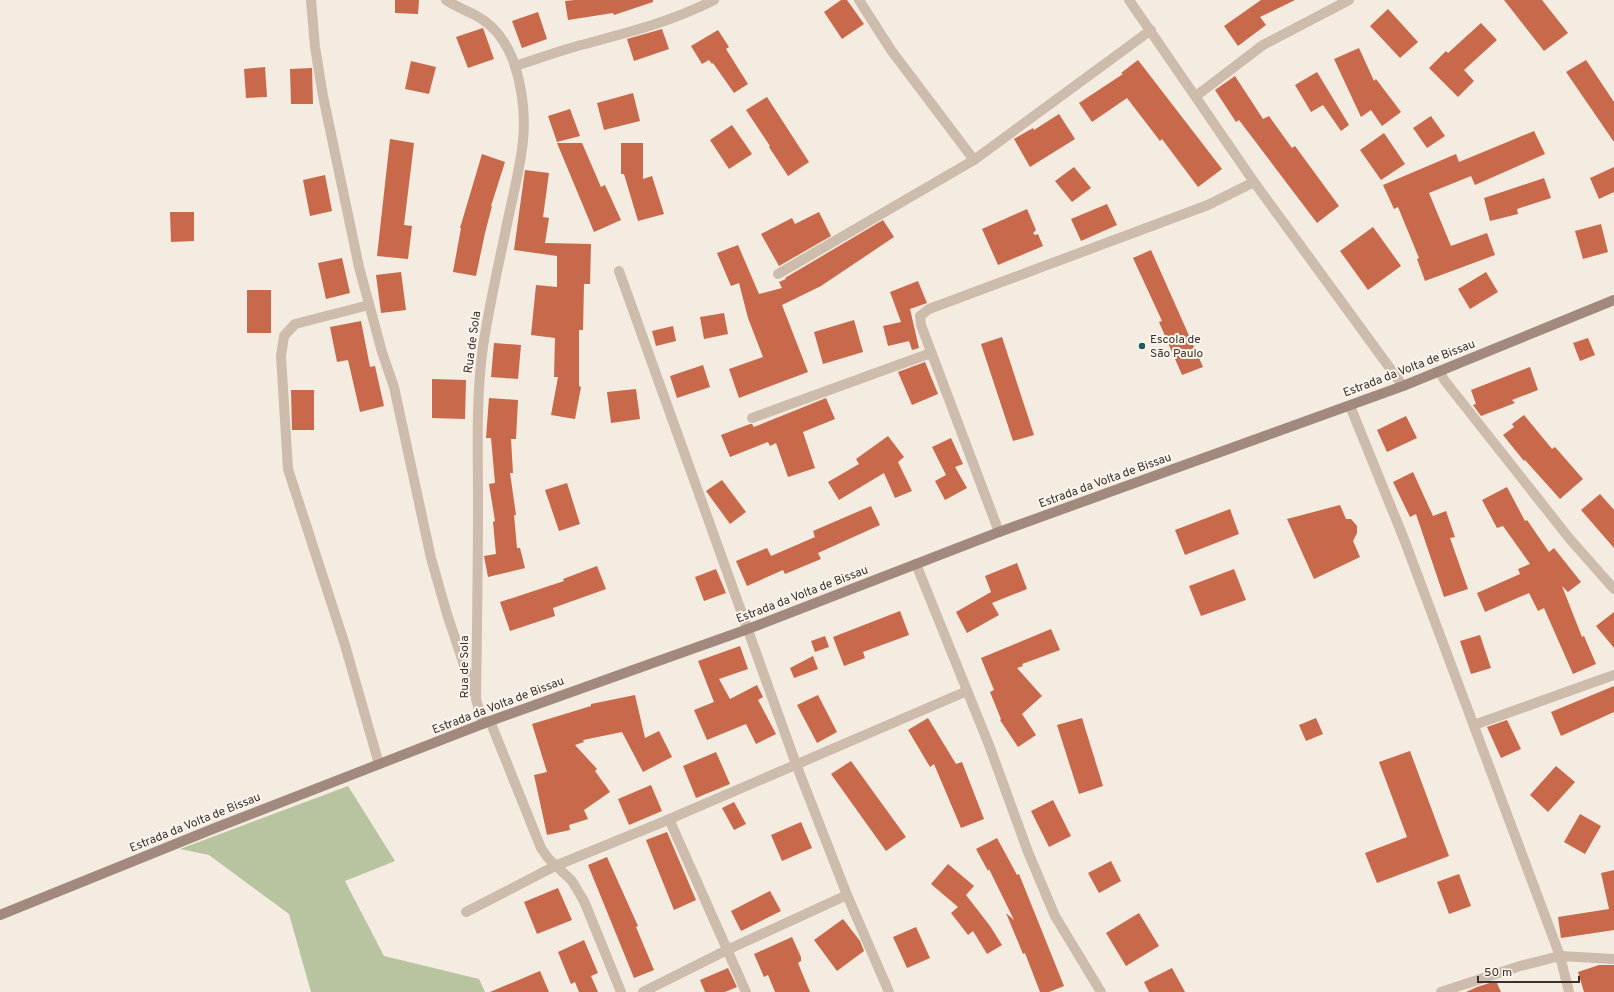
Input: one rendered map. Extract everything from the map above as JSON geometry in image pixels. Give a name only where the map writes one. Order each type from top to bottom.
[{"type":"main road","name":"Estrada da Volta de Bissau","points":[[0,915],[379,764],[487,723],[748,629],[999,532],[1350,406],[1614,300]]},
{"type":"street","points":[[311,0],[315,46],[323,96],[369,305],[394,387],[431,558],[447,614],[476,699]]},
{"type":"street","name":"Rua de Sola","points":[[446,0],[458,8],[476,15],[494,28],[506,42],[515,66],[524,109],[525,133],[522,158],[492,295],[482,354],[477,432],[476,699],[541,848],[555,866],[562,870],[572,881],[584,902],[621,992]]},
{"type":"street","points":[[515,66],[584,44],[650,27],[692,12],[714,0]]},
{"type":"street","points":[[859,0],[891,50],[974,160]]},
{"type":"street","points":[[1130,0],[1254,182],[1403,386]]},
{"type":"street","points":[[1196,96],[1263,45],[1349,0]]},
{"type":"street","points":[[778,274],[974,160],[1151,30]]},
{"type":"street","points":[[999,532],[931,353],[921,325],[920,316],[929,309],[1208,205],[1254,182]]},
{"type":"street","points":[[619,270],[796,764],[847,895],[889,992]]},
{"type":"street","points":[[369,305],[295,324],[284,336],[281,356],[288,469],[345,645],[379,764]]},
{"type":"street","points":[[752,418],[931,353]]},
{"type":"street","points":[[1439,371],[1445,381],[1569,538],[1614,589]]},
{"type":"street","points":[[1350,406],[1404,539],[1560,956],[1569,992]]},
{"type":"street","points":[[916,564],[989,745],[1028,852],[1055,916],[1101,992]]},
{"type":"street","points":[[1474,726],[1614,675]]},
{"type":"street","points":[[466,912],[555,866],[669,819],[966,691]]},
{"type":"street","points":[[669,819],[746,992]]},
{"type":"street","points":[[643,992],[727,950],[847,895]]},
{"type":"street","points":[[1441,992],[1520,966],[1560,956],[1614,959]]},
{"type":"green space","points":[[348,786],[395,861],[345,881],[384,956],[479,979],[485,992],[311,992],[289,914],[209,855],[180,849]]},
{"type":"building","points":[[395,0],[419,0],[418,14],[395,13]]},
{"type":"building","points":[[653,0],[653,2],[614,15],[613,13],[568,20],[565,1]]},
{"type":"building","points":[[841,0],[847,0],[864,24],[842,39],[824,12]]},
{"type":"building","points":[[1261,0],[1295,0],[1260,17],[1266,25],[1238,46],[1224,26]]},
{"type":"building","points":[[1504,0],[1542,0],[1568,33],[1544,51]]},
{"type":"building","points":[[1388,9],[1418,42],[1400,58],[1370,26]]},
{"type":"building","points":[[538,12],[547,39],[522,48],[512,21]]},
{"type":"building","points":[[1481,23],[1497,40],[1464,70],[1474,81],[1458,97],[1429,68],[1446,51],[1448,53]]},
{"type":"building","points":[[483,28],[494,59],[468,68],[456,37]]},
{"type":"building","points":[[662,29],[669,49],[634,61],[627,39]]},
{"type":"building","points":[[718,30],[729,47],[726,49],[748,84],[734,93],[713,63],[712,64],[709,60],[702,64],[691,46]]},
{"type":"building","points":[[1359,48],[1374,81],[1376,79],[1401,112],[1382,126],[1371,110],[1361,117],[1334,59]]},
{"type":"building","points":[[1138,60],[1222,169],[1198,187],[1162,139],[1160,141],[1127,98],[1092,122],[1079,103],[1123,74],[1121,73]]},
{"type":"building","points":[[1586,60],[1614,102],[1614,142],[1566,72]]},
{"type":"building","points":[[411,61],[436,67],[429,94],[405,89]]},
{"type":"building","points":[[265,67],[267,97],[246,98],[244,69]]},
{"type":"building","points":[[312,68],[313,104],[291,104],[290,69]]},
{"type":"building","points":[[1317,72],[1349,125],[1341,131],[1323,105],[1311,112],[1295,85]]},
{"type":"building","points":[[1235,76],[1263,119],[1269,116],[1292,148],[1295,146],[1339,206],[1317,223],[1239,120],[1236,122],[1215,90]]},
{"type":"building","points":[[633,93],[640,121],[604,130],[597,103]]},
{"type":"building","points":[[767,97],[809,162],[788,176],[746,110]]},
{"type":"building","points":[[570,109],[580,136],[557,142],[548,116]]},
{"type":"building","points":[[1059,114],[1075,139],[1030,167],[1014,139],[1033,128],[1034,130]]},
{"type":"building","points":[[1431,116],[1445,136],[1427,148],[1413,128]]},
{"type":"building","points":[[732,125],[752,154],[729,169],[710,140]]},
{"type":"building","points":[[1534,131],[1545,154],[1475,185],[1471,176],[1429,193],[1451,246],[1487,233],[1495,255],[1425,281],[1417,259],[1419,258],[1398,207],[1394,209],[1383,185],[1456,154],[1459,162]]},
{"type":"building","points":[[1384,133],[1405,164],[1381,180],[1360,150]]},
{"type":"building","points":[[390,139],[414,143],[404,225],[412,226],[408,259],[377,256]]},
{"type":"building","points":[[557,143],[582,143],[601,187],[605,185],[621,220],[594,232]]},
{"type":"building","points":[[621,143],[643,143],[643,179],[652,176],[664,214],[638,221],[624,174],[621,174]]},
{"type":"building","points":[[482,154],[505,162],[491,206],[476,276],[453,272],[460,228]]},
{"type":"building","points":[[1074,167],[1091,188],[1072,202],[1055,181]]},
{"type":"building","points":[[1614,167],[1614,192],[1599,199],[1590,178]]},
{"type":"building","points":[[525,170],[549,173],[543,217],[549,218],[545,243],[591,244],[590,284],[584,284],[583,330],[579,330],[579,386],[581,387],[575,419],[551,415],[558,377],[554,377],[555,338],[531,335],[536,285],[557,287],[557,256],[514,250]]},
{"type":"building","points":[[325,175],[332,211],[310,216],[303,180]]},
{"type":"building","points":[[1544,178],[1551,198],[1517,209],[1518,214],[1490,221],[1484,198]]},
{"type":"building","points":[[1107,204],[1117,225],[1081,241],[1071,219]]},
{"type":"building","points":[[1027,209],[1036,230],[1033,233],[1035,235],[1038,234],[1043,246],[998,265],[982,229]]},
{"type":"building","points":[[170,212],[194,212],[194,241],[171,242]]},
{"type":"building","points":[[819,212],[831,236],[779,266],[761,234],[792,218],[795,224]]},
{"type":"building","points":[[883,220],[894,237],[821,286],[782,305],[808,372],[739,398],[729,369],[763,357],[748,318],[739,283],[731,286],[717,253],[738,245],[759,294],[782,288],[779,282]]},
{"type":"building","points":[[1601,224],[1608,252],[1583,259],[1575,231]]},
{"type":"building","points":[[1373,227],[1401,266],[1368,290],[1340,251]]},
{"type":"building","points":[[1151,250],[1203,367],[1182,375],[1159,322],[1162,321],[1133,258]]},
{"type":"building","points":[[342,258],[350,293],[326,299],[318,263]]},
{"type":"building","points":[[401,272],[406,310],[381,313],[376,275]]},
{"type":"building","points":[[1486,272],[1498,292],[1470,309],[1458,289]]},
{"type":"building","points":[[918,281],[927,303],[910,309],[919,348],[912,350],[909,341],[888,346],[883,326],[901,322],[890,292]]},
{"type":"building","points":[[247,290],[271,290],[271,333],[247,333]]},
{"type":"building","points":[[724,313],[728,334],[704,339],[700,317]]},
{"type":"building","points":[[854,320],[863,352],[823,364],[814,332]]},
{"type":"building","points":[[361,321],[370,367],[375,366],[384,406],[360,412],[348,360],[337,362],[330,327]]},
{"type":"building","points":[[673,326],[676,341],[656,346],[652,331]]},
{"type":"building","points":[[1002,337],[1034,435],[1013,441],[981,344]]},
{"type":"building","points":[[1588,338],[1595,355],[1580,361],[1573,343]]},
{"type":"building","points":[[494,343],[521,345],[518,379],[491,377]]},
{"type":"building","points":[[925,362],[938,394],[912,405],[898,372]]},
{"type":"building","points":[[703,365],[710,387],[677,398],[670,376]]},
{"type":"building","points":[[1530,367],[1538,390],[1512,400],[1515,403],[1481,416],[1473,405],[1476,404],[1471,390]]},
{"type":"building","points":[[432,379],[466,380],[465,419],[432,418]]},
{"type":"building","points":[[636,389],[640,419],[611,423],[607,392]]},
{"type":"building","points":[[291,390],[314,390],[314,430],[292,430]]},
{"type":"building","points":[[489,398],[518,400],[516,439],[511,439],[513,473],[510,473],[516,515],[514,515],[517,548],[520,548],[525,568],[488,577],[484,556],[496,554],[493,522],[495,521],[489,484],[495,483],[491,438],[486,438]]},
{"type":"building","points":[[826,398],[835,419],[803,432],[815,468],[788,477],[776,443],[770,446],[768,442],[730,457],[721,435],[750,424],[754,427]]},
{"type":"building","points":[[1524,415],[1552,449],[1555,447],[1583,479],[1560,499],[1525,460],[1524,461],[1503,435],[1514,427],[1512,424]]},
{"type":"building","points":[[1406,416],[1417,438],[1387,452],[1377,430]]},
{"type":"building","points":[[888,436],[904,457],[898,462],[912,491],[895,498],[884,473],[839,500],[828,482],[859,464],[856,459]]},
{"type":"building","points":[[951,438],[963,464],[955,467],[967,488],[945,500],[935,481],[946,475],[932,447]]},
{"type":"building","points":[[1413,472],[1433,516],[1446,511],[1455,537],[1450,538],[1468,589],[1444,597],[1416,514],[1410,517],[1393,482]]},
{"type":"building","points":[[722,480],[746,512],[730,524],[706,491]]},
{"type":"building","points":[[567,483],[580,524],[559,531],[545,490]]},
{"type":"building","points":[[1507,487],[1525,521],[1527,520],[1549,552],[1554,548],[1581,582],[1568,592],[1562,586],[1582,637],[1584,636],[1596,664],[1573,674],[1544,608],[1538,611],[1529,593],[1485,612],[1477,593],[1520,574],[1518,569],[1530,564],[1503,526],[1497,528],[1482,500]]},
{"type":"building","points":[[1600,494],[1614,510],[1614,548],[1581,510]]},
{"type":"building","points":[[1340,505],[1346,519],[1351,519],[1357,526],[1357,533],[1353,541],[1360,557],[1314,579],[1287,519]]},
{"type":"building","points":[[871,506],[880,525],[818,553],[821,559],[785,574],[783,570],[747,586],[736,561],[767,548],[771,556],[815,537],[813,531]]},
{"type":"building","points":[[1230,509],[1239,534],[1185,555],[1175,530]]},
{"type":"building","points":[[1017,563],[1027,589],[992,603],[999,615],[967,633],[956,612],[991,592],[985,576]]},
{"type":"building","points":[[597,566],[606,589],[553,608],[555,616],[510,631],[500,602],[564,581],[563,579]]},
{"type":"building","points":[[716,569],[726,593],[704,601],[695,577]]},
{"type":"building","points":[[1234,569],[1246,600],[1201,616],[1189,586]]},
{"type":"building","points":[[900,611],[909,635],[863,652],[865,658],[844,666],[833,637]]},
{"type":"building","points":[[1614,612],[1614,648],[1596,626]]},
{"type":"building","points":[[1051,629],[1060,650],[1022,664],[1023,666],[1017,668],[1042,696],[1022,714],[1036,735],[1018,747],[1000,720],[1001,719],[990,692],[994,690],[981,658]]},
{"type":"building","points":[[1480,635],[1491,668],[1471,674],[1460,641]]},
{"type":"building","points":[[825,636],[829,647],[815,652],[811,641]]},
{"type":"building","points":[[740,646],[748,669],[719,679],[730,699],[757,685],[763,697],[758,700],[776,734],[756,744],[746,724],[707,740],[694,710],[714,702],[698,661]]},
{"type":"building","points":[[813,656],[818,669],[794,678],[790,668]]},
{"type":"building","points":[[1614,686],[1614,712],[1561,736],[1551,712]]},
{"type":"building","points":[[635,695],[645,738],[659,731],[672,757],[643,772],[622,732],[583,740],[584,742],[575,745],[597,769],[595,771],[610,792],[584,810],[588,819],[569,825],[570,830],[547,835],[534,775],[547,772],[532,724],[591,706],[591,704]]},
{"type":"building","points":[[818,695],[837,732],[817,743],[797,705]]},
{"type":"building","points":[[928,718],[956,764],[962,762],[984,819],[961,828],[934,764],[930,767],[908,730]]},
{"type":"building","points":[[1082,718],[1103,786],[1079,794],[1057,725]]},
{"type":"building","points":[[1316,718],[1323,734],[1306,741],[1299,725]]},
{"type":"building","points":[[1507,720],[1521,749],[1501,758],[1487,727]]},
{"type":"building","points":[[1410,751],[1449,856],[1377,883],[1365,853],[1407,837],[1379,762]]},
{"type":"building","points":[[716,752],[730,784],[696,798],[683,766]]},
{"type":"building","points":[[851,761],[906,837],[886,851],[831,774]]},
{"type":"building","points":[[1556,766],[1575,782],[1548,812],[1530,795]]},
{"type":"building","points":[[651,785],[662,811],[629,825],[618,799]]},
{"type":"building","points":[[1053,800],[1071,836],[1049,847],[1031,811]]},
{"type":"building","points":[[734,802],[746,824],[734,830],[722,808]]},
{"type":"building","points":[[1580,814],[1601,826],[1585,854],[1564,842]]},
{"type":"building","points":[[801,822],[812,848],[782,861],[771,835]]},
{"type":"building","points":[[667,832],[696,900],[674,910],[646,840]]},
{"type":"building","points":[[997,838],[1017,875],[1019,874],[1064,986],[1049,992],[1040,992],[1025,953],[1023,954],[1006,913],[1014,920],[989,869],[988,871],[976,849]]},
{"type":"building","points":[[607,857],[638,926],[636,927],[654,970],[634,978],[588,865]]},
{"type":"building","points":[[1111,861],[1121,881],[1099,893],[1088,873]]},
{"type":"building","points":[[948,864],[974,886],[966,895],[990,926],[1002,945],[987,954],[973,931],[968,935],[951,913],[958,907],[931,884]]},
{"type":"building","points":[[1614,870],[1614,930],[1561,938],[1558,917],[1609,909],[1601,873]]},
{"type":"building","points":[[1459,874],[1471,906],[1449,914],[1437,882]]},
{"type":"building","points":[[558,888],[572,920],[537,934],[524,902]]},
{"type":"building","points":[[770,891],[781,911],[741,931],[731,911]]},
{"type":"building","points":[[1139,913],[1159,946],[1126,966],[1106,933]]},
{"type":"building","points":[[843,919],[860,941],[864,951],[837,971],[814,940]]},
{"type":"building","points":[[916,927],[930,958],[907,968],[893,937]]},
{"type":"building","points":[[792,937],[801,957],[801,961],[798,963],[810,992],[775,992],[768,975],[764,977],[754,954]]},
{"type":"building","points":[[584,940],[598,973],[591,976],[598,992],[579,992],[575,982],[571,984],[558,952]]},
{"type":"building","points":[[1599,965],[1614,965],[1614,992],[1584,992],[1578,972]]},
{"type":"building","points":[[728,968],[737,987],[725,992],[705,992],[700,980]]},
{"type":"building","points":[[1172,968],[1185,992],[1149,992],[1144,982]]},
{"type":"building","points":[[540,971],[549,992],[490,992]]},
{"type":"building","points":[[1496,981],[1501,992],[1466,992],[1477,987]]},
{"type":"place","name":"Escola de São Paulo","points":[[1142,346]]}]
